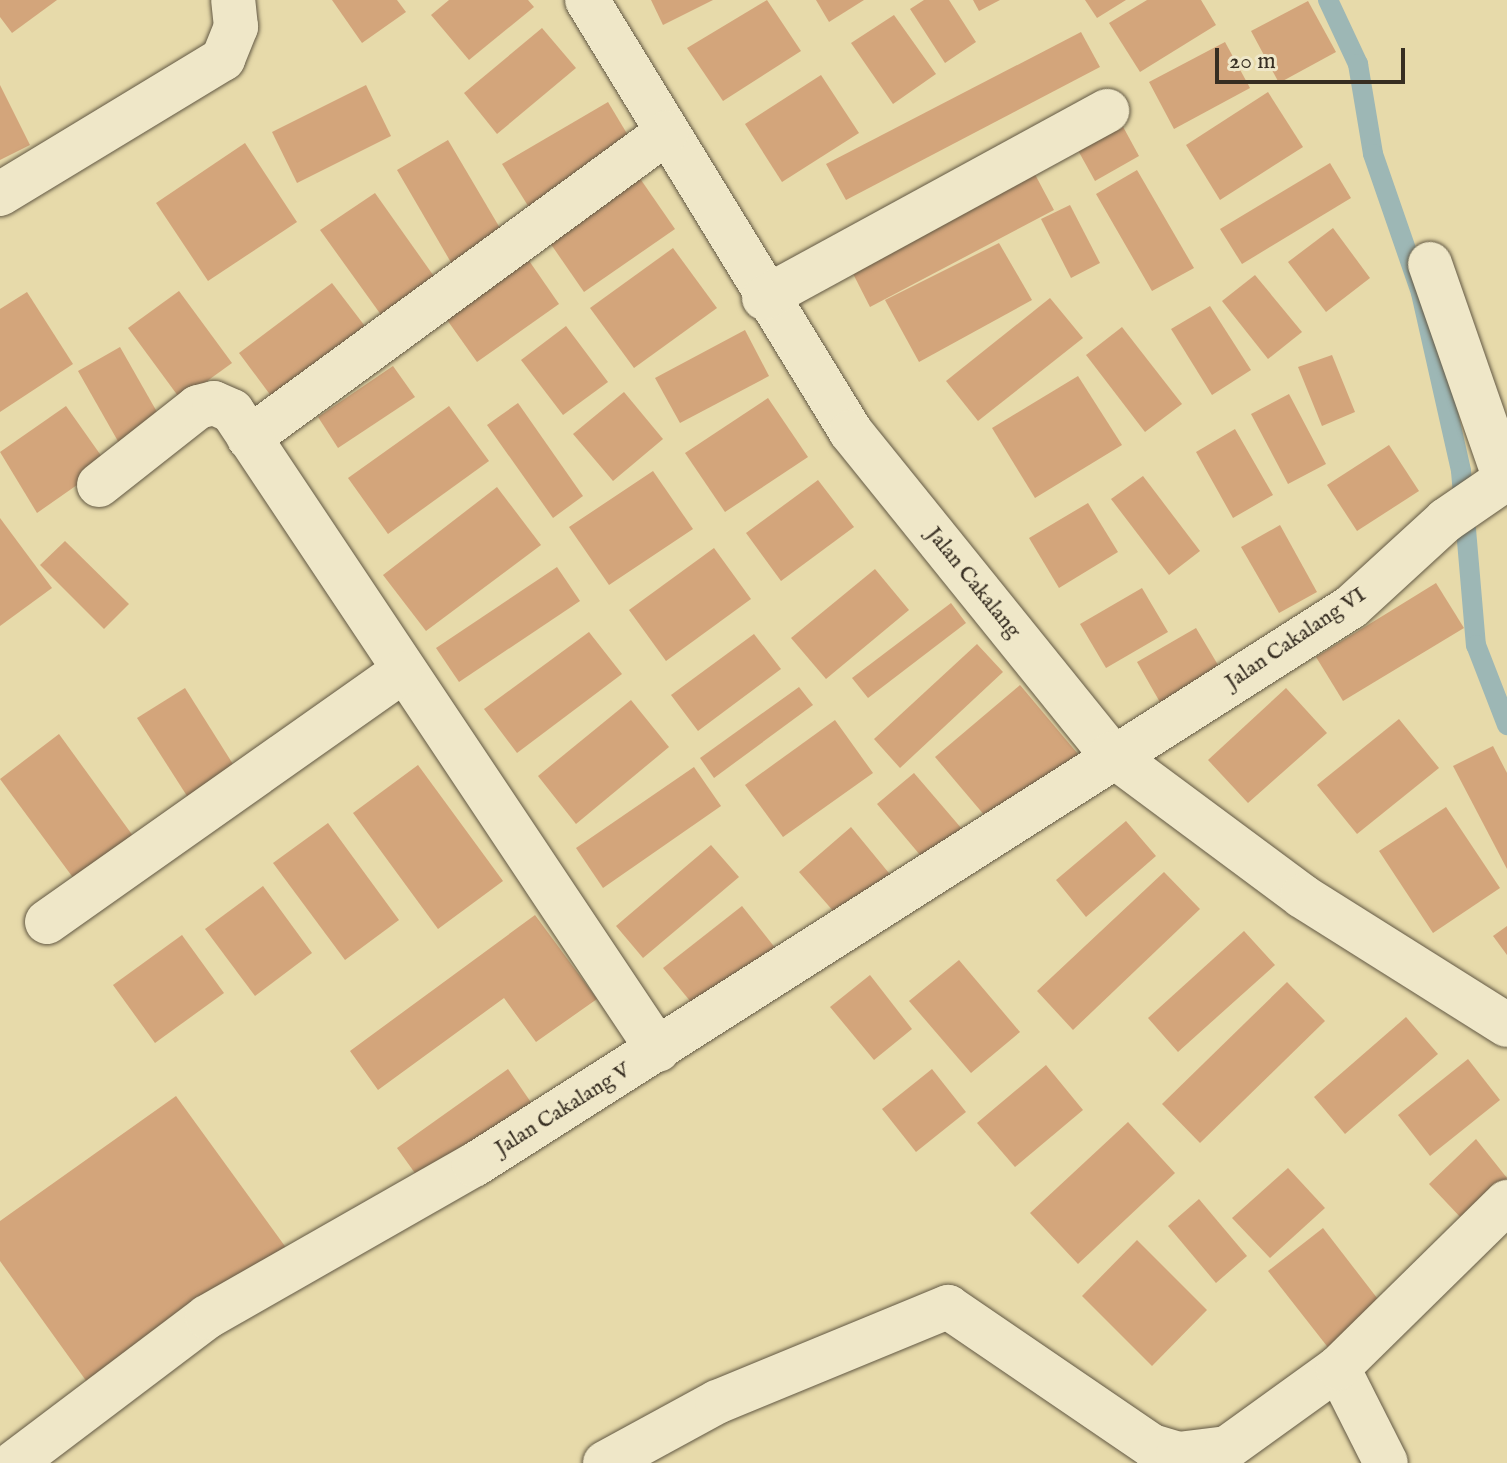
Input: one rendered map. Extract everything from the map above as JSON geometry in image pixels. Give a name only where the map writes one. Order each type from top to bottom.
[{"type":"street","points":[[0,194],[223,59],[236,27],[233,0]]},
{"type":"street","name":"Jalan Cakalang","points":[[587,0],[764,298],[851,432],[1111,754],[1302,896],[1507,1025]]},
{"type":"street","points":[[764,298],[1107,111]]},
{"type":"street","points":[[249,438],[666,133]]},
{"type":"street","points":[[1430,264],[1501,482]]},
{"type":"street","points":[[99,485],[205,403],[232,411],[400,673],[658,1050]]},
{"type":"street","name":"Jalan Cakalang VI","points":[[1111,754],[1351,607],[1446,520],[1501,482]]},
{"type":"street","points":[[47,922],[400,673]]},
{"type":"street","name":"Jalan Cakalang V","points":[[14,1463],[207,1317],[658,1050],[1111,754]]},
{"type":"street","points":[[605,1463],[717,1402],[948,1307],[1152,1446],[1178,1454],[1227,1448],[1338,1368],[1507,1202]]},
{"type":"street","points":[[1338,1368],[1386,1463]]},
{"type":"building","points":[[0,0],[57,0],[12,33],[0,17]]},
{"type":"building","points":[[332,0],[397,0],[406,12],[362,43]]},
{"type":"building","points":[[449,0],[528,0],[534,7],[469,60],[431,15]]},
{"type":"building","points":[[651,0],[713,0],[663,25]]},
{"type":"building","points":[[767,0],[801,51],[723,101],[687,48]]},
{"type":"building","points":[[816,0],[864,0],[829,22]]},
{"type":"building","points":[[924,0],[949,0],[976,42],[945,63],[910,9]]},
{"type":"building","points":[[973,0],[1000,0],[979,11]]},
{"type":"building","points":[[1085,0],[1126,0],[1097,18]]},
{"type":"building","points":[[1147,0],[1201,0],[1216,25],[1140,72],[1109,23]]},
{"type":"building","points":[[1308,1],[1336,52],[1279,83],[1251,31]]},
{"type":"building","points":[[894,15],[936,74],[893,104],[851,43]]},
{"type":"building","points":[[542,28],[576,68],[497,134],[464,93]]},
{"type":"building","points":[[1081,32],[1100,67],[846,200],[826,164]]},
{"type":"building","points":[[1225,42],[1250,88],[1174,129],[1149,82]]},
{"type":"building","points":[[821,75],[859,133],[782,182],[745,124]]},
{"type":"building","points":[[0,85],[30,145],[0,160]]},
{"type":"building","points":[[366,85],[391,136],[297,183],[272,132]]},
{"type":"building","points":[[1268,92],[1303,147],[1220,200],[1186,145]]},
{"type":"building","points":[[608,102],[635,147],[530,209],[502,164]]},
{"type":"building","points":[[1115,112],[1139,156],[1095,181],[1070,136]]},
{"type":"building","points":[[448,140],[507,240],[456,271],[397,170]]},
{"type":"building","points":[[245,143],[297,222],[208,281],[156,203]]},
{"type":"building","points":[[1330,163],[1351,198],[1242,264],[1220,229]]},
{"type":"building","points":[[1030,165],[1054,210],[870,307],[846,260]]},
{"type":"building","points":[[1137,170],[1194,268],[1152,291],[1096,194]]},
{"type":"building","points":[[639,177],[675,229],[584,292],[548,240]]},
{"type":"building","points":[[375,193],[438,282],[384,319],[320,230]]},
{"type":"building","points":[[1070,205],[1100,263],[1071,278],[1041,219]]},
{"type":"building","points":[[1333,228],[1370,278],[1326,312],[1288,262]]},
{"type":"building","points":[[999,243],[1032,300],[919,362],[885,300]]},
{"type":"building","points":[[673,248],[717,308],[634,368],[590,308]]},
{"type":"building","points":[[523,252],[559,304],[477,362],[440,310]]},
{"type":"building","points":[[1255,275],[1302,332],[1268,359],[1222,301]]},
{"type":"building","points":[[332,283],[374,338],[280,408],[239,353]]},
{"type":"building","points":[[179,291],[232,363],[181,400],[128,328]]},
{"type":"building","points":[[27,292],[73,364],[0,412],[0,309]]},
{"type":"building","points":[[1050,298],[1083,338],[978,421],[946,381]]},
{"type":"building","points":[[1210,306],[1251,370],[1212,395],[1171,329]]},
{"type":"building","points":[[566,326],[608,382],[563,415],[521,360]]},
{"type":"building","points":[[1122,327],[1182,404],[1145,432],[1086,355]]},
{"type":"building","points":[[745,330],[769,376],[680,423],[655,378]]},
{"type":"building","points":[[120,347],[161,419],[119,443],[78,371]]},
{"type":"building","points":[[1332,355],[1355,412],[1322,426],[1298,367]]},
{"type":"building","points":[[393,366],[415,397],[338,448],[318,417]]},
{"type":"building","points":[[1078,376],[1122,445],[1035,498],[992,428]]},
{"type":"building","points":[[624,392],[663,439],[613,481],[573,434]]},
{"type":"building","points":[[1289,394],[1326,464],[1288,484],[1251,414]]},
{"type":"building","points":[[768,398],[808,457],[725,512],[685,453]]},
{"type":"building","points":[[518,403],[583,496],[553,518],[487,425]]},
{"type":"building","points":[[66,406],[107,464],[37,513],[0,452]]},
{"type":"building","points":[[449,406],[489,461],[388,534],[348,478]]},
{"type":"building","points":[[1235,429],[1273,495],[1233,518],[1196,452]]},
{"type":"building","points":[[1389,445],[1419,491],[1357,531],[1327,485]]},
{"type":"building","points":[[653,471],[693,529],[609,585],[569,527]]},
{"type":"building","points":[[1143,476],[1200,551],[1169,575],[1111,499]]},
{"type":"building","points":[[818,480],[854,527],[781,581],[746,533]]},
{"type":"building","points":[[497,487],[541,545],[426,631],[383,575]]},
{"type":"building","points":[[1088,503],[1118,552],[1059,588],[1029,538]]},
{"type":"building","points":[[0,518],[52,588],[0,626]]},
{"type":"building","points":[[1280,525],[1317,592],[1279,613],[1241,547]]},
{"type":"building","points":[[65,541],[129,604],[104,629],[40,565]]},
{"type":"building","points":[[714,548],[751,599],[666,661],[629,610]]},
{"type":"building","points":[[557,567],[580,601],[459,682],[436,648]]},
{"type":"building","points":[[875,569],[909,610],[826,679],[791,638]]},
{"type":"building","points":[[1436,583],[1464,628],[1343,701],[1316,657]]},
{"type":"building","points":[[1142,588],[1168,632],[1106,668],[1080,624]]},
{"type":"building","points":[[951,603],[966,623],[868,698],[852,678]]},
{"type":"building","points":[[1196,628],[1221,670],[1161,704],[1137,662]]},
{"type":"building","points":[[589,632],[622,674],[517,753],[484,709]]},
{"type":"building","points":[[754,634],[781,669],[698,731],[671,695]]},
{"type":"building","points":[[977,644],[1003,672],[900,768],[874,739]]},
{"type":"building","points":[[1020,685],[1083,760],[985,816],[935,757]]},
{"type":"building","points":[[799,687],[813,705],[714,778],[700,758]]},
{"type":"building","points":[[185,688],[243,780],[196,810],[137,718]]},
{"type":"building","points":[[1286,688],[1327,733],[1248,803],[1208,760]]},
{"type":"building","points":[[631,700],[669,747],[576,824],[538,776]]},
{"type":"building","points":[[1399,719],[1439,768],[1357,834],[1317,785]]},
{"type":"building","points":[[835,720],[873,773],[783,837],[745,785]]},
{"type":"building","points":[[59,734],[136,840],[77,883],[0,779]]},
{"type":"building","points":[[1493,746],[1507,773],[1507,869],[1453,766]]},
{"type":"building","points":[[418,765],[503,881],[438,929],[353,813]]},
{"type":"building","points":[[694,767],[721,806],[603,888],[576,848]]},
{"type":"building","points":[[914,773],[968,836],[931,868],[877,804]]},
{"type":"building","points":[[1446,807],[1500,888],[1433,933],[1379,851]]},
{"type":"building","points":[[1126,821],[1156,856],[1086,917],[1056,880]]},
{"type":"building","points":[[328,823],[399,920],[345,960],[273,863]]},
{"type":"building","points":[[851,827],[893,878],[842,921],[799,872]]},
{"type":"building","points":[[711,845],[739,877],[643,958],[616,926]]},
{"type":"building","points":[[1164,872],[1200,909],[1073,1030],[1037,991]]},
{"type":"building","points":[[263,886],[312,953],[255,996],[205,929]]},
{"type":"building","points":[[742,906],[776,949],[699,1012],[663,968]]},
{"type":"building","points":[[535,915],[597,999],[536,1042],[504,998],[378,1090],[350,1051]]},
{"type":"building","points":[[1507,926],[1507,955],[1493,936]]},
{"type":"building","points":[[1244,931],[1275,965],[1178,1052],[1148,1018]]},
{"type":"building","points":[[182,935],[224,993],[155,1043],[113,985]]},
{"type":"building","points":[[959,960],[1020,1032],[971,1073],[909,1001]]},
{"type":"building","points":[[870,975],[912,1029],[874,1060],[830,1007]]},
{"type":"building","points":[[1287,982],[1325,1021],[1200,1143],[1162,1104]]},
{"type":"building","points":[[1406,1017],[1438,1054],[1345,1134],[1314,1097]]},
{"type":"building","points":[[1468,1059],[1500,1100],[1430,1156],[1398,1115]]},
{"type":"building","points":[[1046,1065],[1083,1110],[1015,1167],[977,1123]]},
{"type":"building","points":[[508,1069],[537,1111],[427,1190],[397,1148]]},
{"type":"building","points":[[932,1069],[966,1112],[916,1152],[882,1109]]},
{"type":"building","points":[[176,1096],[287,1249],[92,1389],[0,1261],[0,1221]]},
{"type":"building","points":[[1128,1122],[1175,1173],[1078,1264],[1030,1213]]},
{"type":"building","points":[[1476,1139],[1507,1178],[1463,1220],[1429,1184]]},
{"type":"building","points":[[1288,1168],[1325,1208],[1270,1258],[1232,1218]]},
{"type":"building","points":[[1199,1199],[1247,1256],[1216,1283],[1168,1226]]},
{"type":"building","points":[[1323,1228],[1384,1307],[1330,1350],[1268,1271]]},
{"type":"building","points":[[1137,1240],[1207,1310],[1152,1366],[1082,1296]]},
{"type":"waterway","points":[[1328,0],[1358,64],[1373,154],[1421,293],[1461,471],[1476,645],[1507,725]]}]
